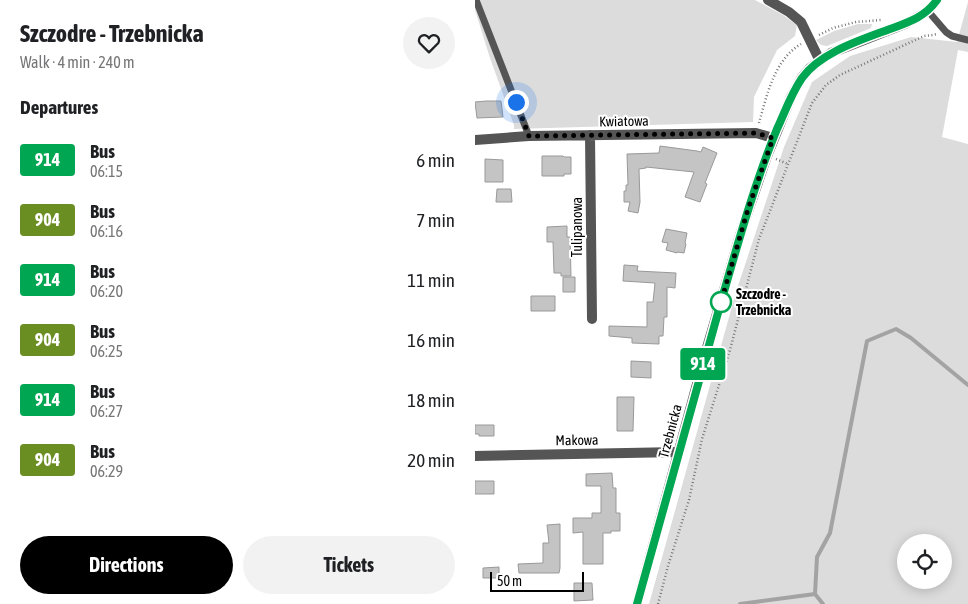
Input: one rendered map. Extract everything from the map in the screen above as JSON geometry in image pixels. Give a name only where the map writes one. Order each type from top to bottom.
[{"type":"street","points":[[769,0],[801,22],[820,61]]},
{"type":"street","name":"Trzebnicka","points":[[637,604],[741,232],[773,138],[791,97],[810,68],[820,61],[840,49],[907,23],[929,11],[937,0]]},
{"type":"street","name":"Kwiatowa","points":[[475,140],[529,136],[756,133],[773,138]]},
{"type":"street","name":"Tulipanowa","points":[[590,135],[592,319]]},
{"type":"street","name":"Makowa","points":[[475,456],[679,452]]},
{"type":"lane","points":[[476,0],[529,136]]},
{"type":"lane","points":[[929,11],[946,32],[952,36],[968,40]]},
{"type":"path","points":[[756,133],[775,74],[788,54],[797,47],[833,28],[856,22],[883,20]]},
{"type":"path","points":[[658,604],[689,500],[702,439],[729,350],[759,239],[812,103],[826,85],[839,76],[924,36],[939,32]]},
{"type":"shaded area","points":[[475,0],[755,0],[797,25],[795,36],[777,50],[754,97],[753,122],[514,129],[475,10]]},
{"type":"shaded area","points":[[968,2],[968,52],[958,50],[942,137],[968,144],[968,604],[649,604],[736,292],[784,147],[812,82],[850,56],[911,37],[957,42]]},
{"type":"shaded area","points":[[858,24],[872,24],[871,28],[827,46],[821,45],[816,40],[834,31]]},
{"type":"building","points":[[501,101],[503,117],[477,118],[475,102]]},
{"type":"building","points":[[660,146],[701,152],[703,147],[717,153],[705,183],[707,184],[700,202],[685,197],[694,172],[646,167],[639,169],[640,202],[638,213],[628,211],[630,202],[624,202],[624,191],[626,191],[626,185],[628,185],[627,154],[659,153]]},
{"type":"building","points":[[542,156],[571,157],[571,174],[564,174],[564,176],[542,176]]},
{"type":"building","points":[[485,159],[503,160],[503,182],[485,182]]},
{"type":"building","points":[[497,189],[511,189],[512,202],[496,202]]},
{"type":"building","points":[[567,226],[567,237],[570,237],[571,276],[561,276],[561,273],[554,273],[553,242],[547,242],[547,227]]},
{"type":"building","points":[[666,229],[687,233],[684,253],[666,250],[668,243],[662,242]]},
{"type":"building","points":[[624,265],[638,266],[637,271],[676,273],[675,288],[667,287],[667,317],[664,317],[663,336],[659,336],[659,344],[632,343],[632,338],[609,336],[609,326],[647,327],[647,302],[653,302],[655,283],[623,281]]},
{"type":"building","points":[[563,277],[575,277],[575,292],[563,292]]},
{"type":"building","points":[[531,296],[555,296],[555,311],[531,311]]},
{"type":"building","points":[[631,361],[651,362],[651,378],[631,377]]},
{"type":"building","points":[[617,397],[634,397],[633,431],[617,431]]},
{"type":"building","points":[[475,425],[494,425],[494,436],[479,436],[479,434],[475,434]]},
{"type":"building","points":[[612,473],[613,488],[616,488],[616,513],[620,513],[620,531],[603,533],[603,564],[583,564],[583,532],[573,533],[573,518],[592,518],[592,513],[601,513],[601,486],[586,486],[586,474]]},
{"type":"building","points":[[475,481],[494,481],[494,494],[475,494]]},
{"type":"building","points":[[560,524],[559,573],[519,573],[518,564],[543,563],[543,543],[549,543],[547,525]]},
{"type":"building","points":[[499,567],[499,578],[483,578],[483,568]]},
{"type":"building","points":[[574,583],[592,583],[593,600],[574,601]]},
{"type":"waterway","points":[[823,604],[815,594],[817,557],[830,533],[867,341],[896,329],[911,338],[968,385]]},
{"type":"waterway","points":[[740,604],[815,594]]},
{"type":"bus line","name":"914","points":[[637,604],[741,232],[767,156],[791,97],[802,77],[810,68],[831,53],[907,23],[929,11],[937,0]]},
{"type":"place","name":"Szczodre - Trzebnicka","points":[[721,302]]},
{"type":"route","points":[[516,102],[529,136],[756,133],[773,138],[748,209],[721,302]]}]
